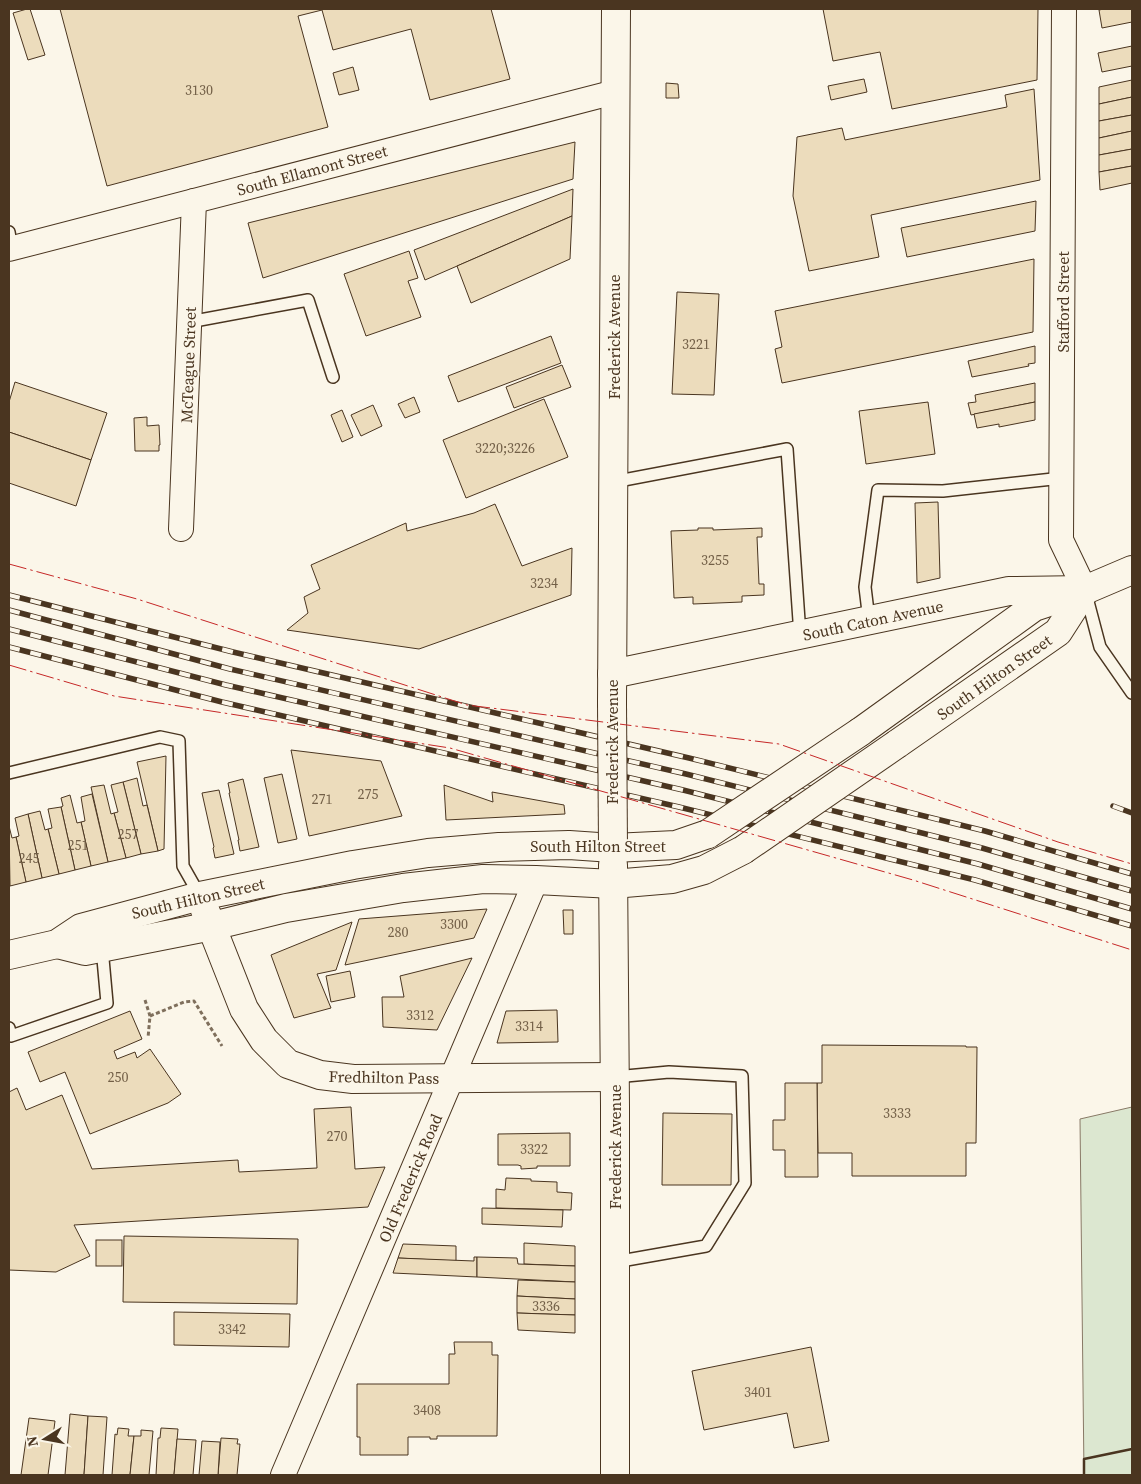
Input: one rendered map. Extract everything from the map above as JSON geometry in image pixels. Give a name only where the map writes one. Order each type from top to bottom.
[{"type":"main road","name":"Frederick Avenue","points":[[615,1475],[612,674],[616,9]]},
{"type":"main road","name":"South Caton Avenue","points":[[612,674],[1009,591],[1084,590],[1132,570]]},
{"type":"main road","name":"South Hilton Street","points":[[9,955],[57,944],[81,928],[200,896],[353,865],[428,853],[499,847],[569,845],[613,848],[676,845],[708,834],[860,732],[1034,607],[1084,590]]},
{"type":"main road","name":"South Hilton Street","points":[[57,944],[85,951],[212,926],[286,908],[404,888],[483,880],[536,880],[613,884],[672,879],[704,870],[743,850],[1058,632],[1084,590]]},
{"type":"main road","name":"Fredhilton Pass","points":[[200,896],[244,1009],[264,1040],[288,1064],[320,1075],[353,1079],[614,1077]]},
{"type":"street","name":"Stafford Street","points":[[1064,9],[1061,540],[1084,590]]},
{"type":"street","name":"South Ellamont Street","points":[[10,243],[194,201],[615,92]]},
{"type":"street","name":"McTeague Street","points":[[182,529],[194,201]]},
{"type":"street","name":"Old Frederick Road","points":[[283,1475],[536,880]]},
{"type":"lane","points":[[190,322],[308,300],[333,378]]},
{"type":"lane","points":[[613,482],[787,449],[800,635]]},
{"type":"lane","points":[[869,620],[865,587],[878,490],[943,491],[1062,478]]},
{"type":"lane","points":[[1084,590],[1100,647],[1132,693]]},
{"type":"lane","points":[[9,773],[160,737],[179,741],[182,866],[200,896]]},
{"type":"lane","points":[[9,1028],[11,1036],[107,1003],[102,948]]},
{"type":"lane","points":[[614,1077],[670,1072],[742,1076],[745,1183],[706,1246],[615,1262]]},
{"type":"path","points":[[145,1000],[150,1016],[148,1038]]},
{"type":"path","points":[[150,1016],[184,1002],[194,1001],[222,1046]]},
{"type":"green space","points":[[1132,1107],[1132,1475],[1084,1475],[1080,1119]]},
{"type":"building","points":[[30,9],[45,55],[28,60],[13,13]]},
{"type":"building","points":[[60,9],[491,9],[510,79],[430,100],[411,29],[333,50],[322,10],[298,16],[328,127],[107,186]]},
{"type":"building","points":[[823,9],[1038,9],[1037,80],[892,109],[880,52],[833,61]]},
{"type":"building","points":[[1132,9],[1132,22],[1102,28],[1099,10]]},
{"type":"building","points":[[1132,46],[1132,66],[1102,72],[1098,53]]},
{"type":"building","points":[[353,67],[359,90],[339,95],[333,73]]},
{"type":"building","points":[[864,79],[867,92],[831,100],[828,86]]},
{"type":"building","points":[[1132,80],[1132,97],[1099,104],[1099,87]]},
{"type":"building","points":[[666,83],[678,84],[679,98],[666,98]]},
{"type":"building","points":[[1034,89],[1040,180],[871,215],[879,257],[809,271],[793,196],[797,137],[842,128],[845,140],[1007,107],[1005,95]]},
{"type":"building","points":[[1132,97],[1132,115],[1099,121],[1099,104]]},
{"type":"building","points":[[1132,115],[1132,131],[1099,138],[1099,121]]},
{"type":"building","points":[[1132,131],[1132,149],[1099,155],[1099,138]]},
{"type":"building","points":[[575,142],[573,179],[263,278],[248,223]]},
{"type":"building","points":[[1132,149],[1132,166],[1099,172],[1099,155]]},
{"type":"building","points":[[1132,166],[1132,183],[1100,190],[1099,172]]},
{"type":"building","points":[[573,189],[572,216],[425,280],[414,250]]},
{"type":"building","points":[[1036,201],[1035,231],[907,257],[901,228]]},
{"type":"building","points":[[572,216],[570,259],[471,303],[457,266]]},
{"type":"building","points":[[409,251],[418,278],[408,281],[421,317],[366,336],[344,274]]},
{"type":"building","points":[[1034,259],[1033,332],[782,383],[775,349],[782,347],[775,311]]},
{"type":"building","points":[[677,292],[719,294],[714,395],[672,394]]},
{"type":"building","points":[[551,336],[561,363],[458,402],[448,376]]},
{"type":"building","points":[[1035,346],[1035,363],[1028,364],[1029,366],[972,377],[968,361]]},
{"type":"building","points":[[562,365],[571,387],[514,408],[506,387]]},
{"type":"building","points":[[15,382],[107,413],[91,460],[9,432],[9,402]]},
{"type":"building","points":[[1035,383],[1035,402],[971,415],[968,403],[976,402],[975,395]]},
{"type":"building","points":[[414,397],[420,412],[405,418],[398,404]]},
{"type":"building","points":[[544,399],[568,457],[466,498],[443,440]]},
{"type":"building","points":[[928,402],[935,454],[866,464],[859,411]]},
{"type":"building","points":[[1035,402],[1035,420],[999,427],[999,424],[977,428],[974,414]]},
{"type":"building","points":[[373,405],[382,426],[361,436],[351,415]]},
{"type":"building","points":[[342,410],[353,437],[342,442],[331,415]]},
{"type":"building","points":[[147,417],[147,426],[159,425],[159,451],[135,451],[134,418]]},
{"type":"building","points":[[9,432],[91,460],[76,506],[9,483]]},
{"type":"building","points":[[938,502],[940,578],[917,583],[915,503]]},
{"type":"building","points":[[495,504],[522,566],[572,548],[571,595],[419,649],[287,630],[308,613],[304,597],[320,589],[311,565],[406,523],[407,531],[474,513]]},
{"type":"building","points":[[698,528],[713,528],[713,530],[762,528],[762,537],[757,537],[759,584],[764,584],[764,595],[742,596],[742,602],[693,604],[693,597],[674,598],[671,531],[698,530]]},
{"type":"building","points":[[291,750],[381,761],[402,816],[309,836]]},
{"type":"building","points":[[166,756],[164,849],[158,851],[137,762]]},
{"type":"building","points":[[282,774],[297,839],[278,843],[264,778]]},
{"type":"building","points":[[137,778],[143,806],[147,805],[158,851],[141,854],[123,782]]},
{"type":"building","points":[[243,779],[259,847],[240,851],[228,783]]},
{"type":"building","points":[[123,782],[141,854],[126,858],[114,813],[118,812],[111,785]]},
{"type":"building","points":[[104,785],[111,814],[114,813],[126,858],[108,862],[91,787]]},
{"type":"building","points":[[444,785],[493,802],[492,792],[564,805],[565,814],[446,820]]},
{"type":"building","points":[[219,790],[234,854],[215,858],[202,793]]},
{"type":"building","points":[[92,794],[108,862],[91,866],[81,822],[85,821],[81,797]]},
{"type":"building","points":[[70,795],[77,823],[81,822],[91,866],[75,870],[61,807],[63,806],[61,798]]},
{"type":"building","points":[[61,807],[75,870],[59,874],[48,829],[52,828],[48,809]]},
{"type":"building","points":[[40,811],[45,830],[48,829],[59,874],[42,878],[28,814]]},
{"type":"building","points":[[28,814],[42,878],[26,882],[16,837],[19,836],[15,818]]},
{"type":"building","points":[[9,826],[12,838],[16,837],[26,882],[10,886]]},
{"type":"building","points":[[487,909],[474,938],[345,965],[359,919]]},
{"type":"building","points":[[563,910],[573,910],[573,934],[564,934]]},
{"type":"building","points":[[352,922],[336,970],[317,974],[331,1008],[294,1018],[271,955]]},
{"type":"building","points":[[472,958],[437,1030],[383,1027],[382,997],[404,997],[400,976]]},
{"type":"building","points":[[350,971],[355,997],[331,1002],[326,976]]},
{"type":"building","points":[[557,1010],[558,1042],[497,1043],[506,1011]]},
{"type":"building","points":[[130,1011],[142,1039],[114,1051],[117,1059],[135,1052],[137,1058],[150,1049],[181,1094],[168,1103],[90,1134],[65,1072],[40,1082],[28,1052]]},
{"type":"building","points":[[822,1045],[977,1047],[976,1143],[966,1143],[966,1176],[852,1176],[852,1153],[818,1153],[817,1083],[822,1083]]},
{"type":"building","points":[[785,1083],[817,1083],[818,1177],[785,1177],[785,1150],[773,1150],[773,1120],[785,1120]]},
{"type":"building","points":[[17,1088],[26,1110],[62,1095],[92,1169],[238,1160],[239,1172],[317,1168],[314,1109],[351,1107],[355,1169],[385,1167],[368,1207],[74,1225],[90,1256],[56,1272],[9,1270],[9,1092]]},
{"type":"building","points":[[663,1113],[732,1114],[731,1185],[662,1185]]},
{"type":"building","points":[[570,1133],[570,1166],[537,1166],[537,1168],[521,1169],[521,1166],[518,1165],[498,1165],[498,1134]]},
{"type":"building","points":[[506,1178],[557,1182],[557,1192],[572,1193],[571,1210],[496,1208],[496,1189],[505,1190]]},
{"type":"building","points":[[482,1208],[563,1210],[562,1227],[482,1224]]},
{"type":"building","points":[[124,1236],[298,1239],[297,1304],[123,1302]]},
{"type":"building","points":[[96,1240],[122,1240],[122,1266],[96,1266]]},
{"type":"building","points":[[524,1243],[575,1246],[575,1266],[524,1264]]},
{"type":"building","points":[[403,1244],[456,1246],[456,1261],[398,1258]]},
{"type":"building","points":[[474,1257],[477,1257],[477,1277],[393,1273],[398,1258],[474,1261]]},
{"type":"building","points":[[477,1257],[517,1258],[518,1264],[575,1266],[575,1282],[477,1277]]},
{"type":"building","points":[[518,1280],[575,1282],[575,1299],[517,1296]]},
{"type":"building","points":[[517,1296],[575,1299],[575,1315],[517,1313]]},
{"type":"building","points":[[174,1312],[290,1314],[289,1347],[174,1345]]},
{"type":"building","points":[[517,1313],[575,1315],[575,1333],[518,1330]]},
{"type":"building","points":[[454,1342],[492,1342],[492,1355],[498,1355],[497,1436],[437,1436],[437,1439],[430,1439],[430,1437],[408,1437],[408,1455],[360,1455],[360,1437],[357,1437],[357,1384],[449,1384],[449,1354],[455,1354]]},
{"type":"building","points":[[811,1347],[829,1441],[794,1448],[787,1413],[704,1430],[692,1371]]},
{"type":"building","points":[[70,1414],[88,1416],[84,1475],[65,1475]]},
{"type":"building","points":[[88,1416],[107,1417],[103,1475],[84,1475]]},
{"type":"building","points":[[29,1418],[55,1421],[48,1475],[21,1475]]},
{"type":"building","points":[[118,1428],[129,1429],[128,1436],[134,1436],[130,1475],[112,1475],[115,1434],[117,1435]]},
{"type":"building","points":[[161,1428],[178,1429],[174,1475],[156,1475],[158,1438],[160,1438]]},
{"type":"building","points":[[141,1430],[153,1431],[149,1475],[130,1475],[134,1436],[141,1436]]},
{"type":"building","points":[[221,1438],[238,1439],[237,1444],[240,1444],[237,1475],[218,1475]]},
{"type":"building","points":[[177,1439],[196,1440],[193,1475],[174,1475]]},
{"type":"building","points":[[202,1441],[220,1442],[218,1475],[199,1475]]},
{"type":"railway","points":[[9,595],[233,652],[689,758],[985,831],[1132,874]]},
{"type":"railway","points":[[9,610],[230,669],[686,774],[982,848],[1132,891]]},
{"type":"railway","points":[[9,629],[226,685],[683,790],[978,864],[1132,909]]},
{"type":"railway","points":[[9,647],[222,702],[679,807],[975,880],[1132,926]]},
{"type":"railway","points":[[1113,806],[1132,813]]},
{"type":"wall","points":[[1084,1475],[1084,1459],[1132,1449]]},
{"type":"power","points":[[9,564],[137,599],[467,705],[779,744],[1058,842],[1132,864]]},
{"type":"power","points":[[9,665],[114,696],[450,748],[913,880],[1132,950]]}]
